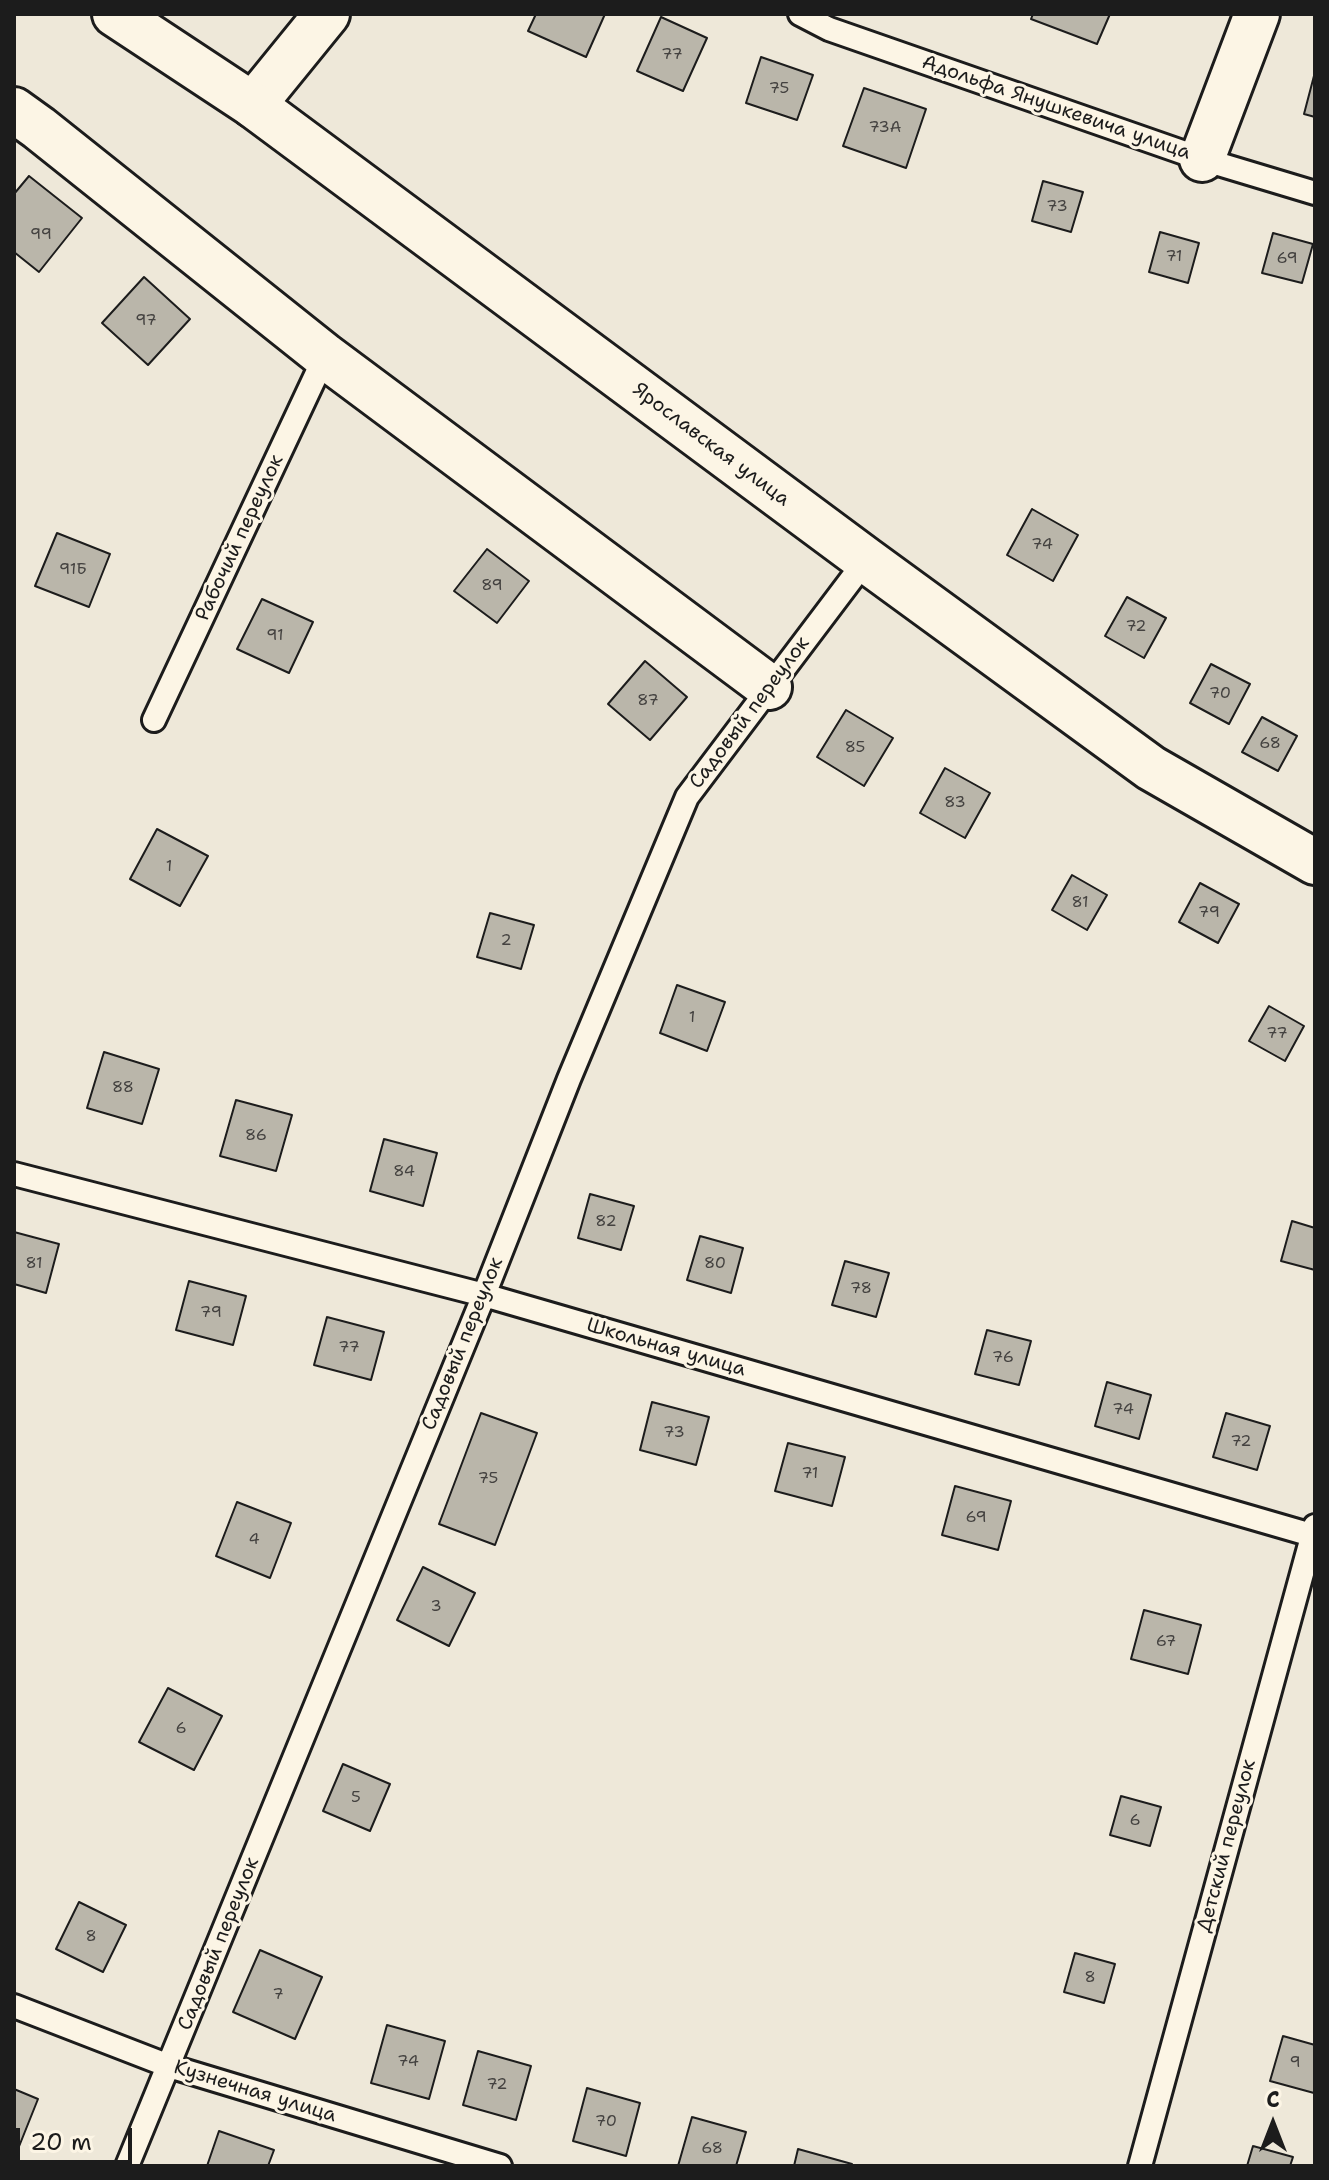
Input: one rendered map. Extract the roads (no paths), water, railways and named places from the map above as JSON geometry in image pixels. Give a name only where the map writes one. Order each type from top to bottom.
[{"type":"main road","name":"Ярославская улица","points":[[115,14],[253,105],[1151,768],[1315,862]]},
{"type":"main road","points":[[253,105],[327,14]]},
{"type":"main road","points":[[1202,159],[1257,14]]},
{"type":"main road","points":[[14,110],[325,356],[769,687]]},
{"type":"lane","name":"Адольфа Янушкевича улица","points":[[800,14],[829,29],[1202,159],[1315,193]]},
{"type":"lane","name":"Рабочий переулок","points":[[154,720],[325,356]]},
{"type":"lane","name":"Садовый переулок","points":[[127,2166],[484,1295],[569,1079],[687,797],[866,560]]},
{"type":"lane","name":"Школьная улица","points":[[14,1174],[484,1295],[1314,1532]]},
{"type":"lane","name":"Детский переулок","points":[[1140,2166],[1314,1532]]},
{"type":"lane","name":"Кузнечная улица","points":[[14,2006],[169,2066],[500,2166]]}]
